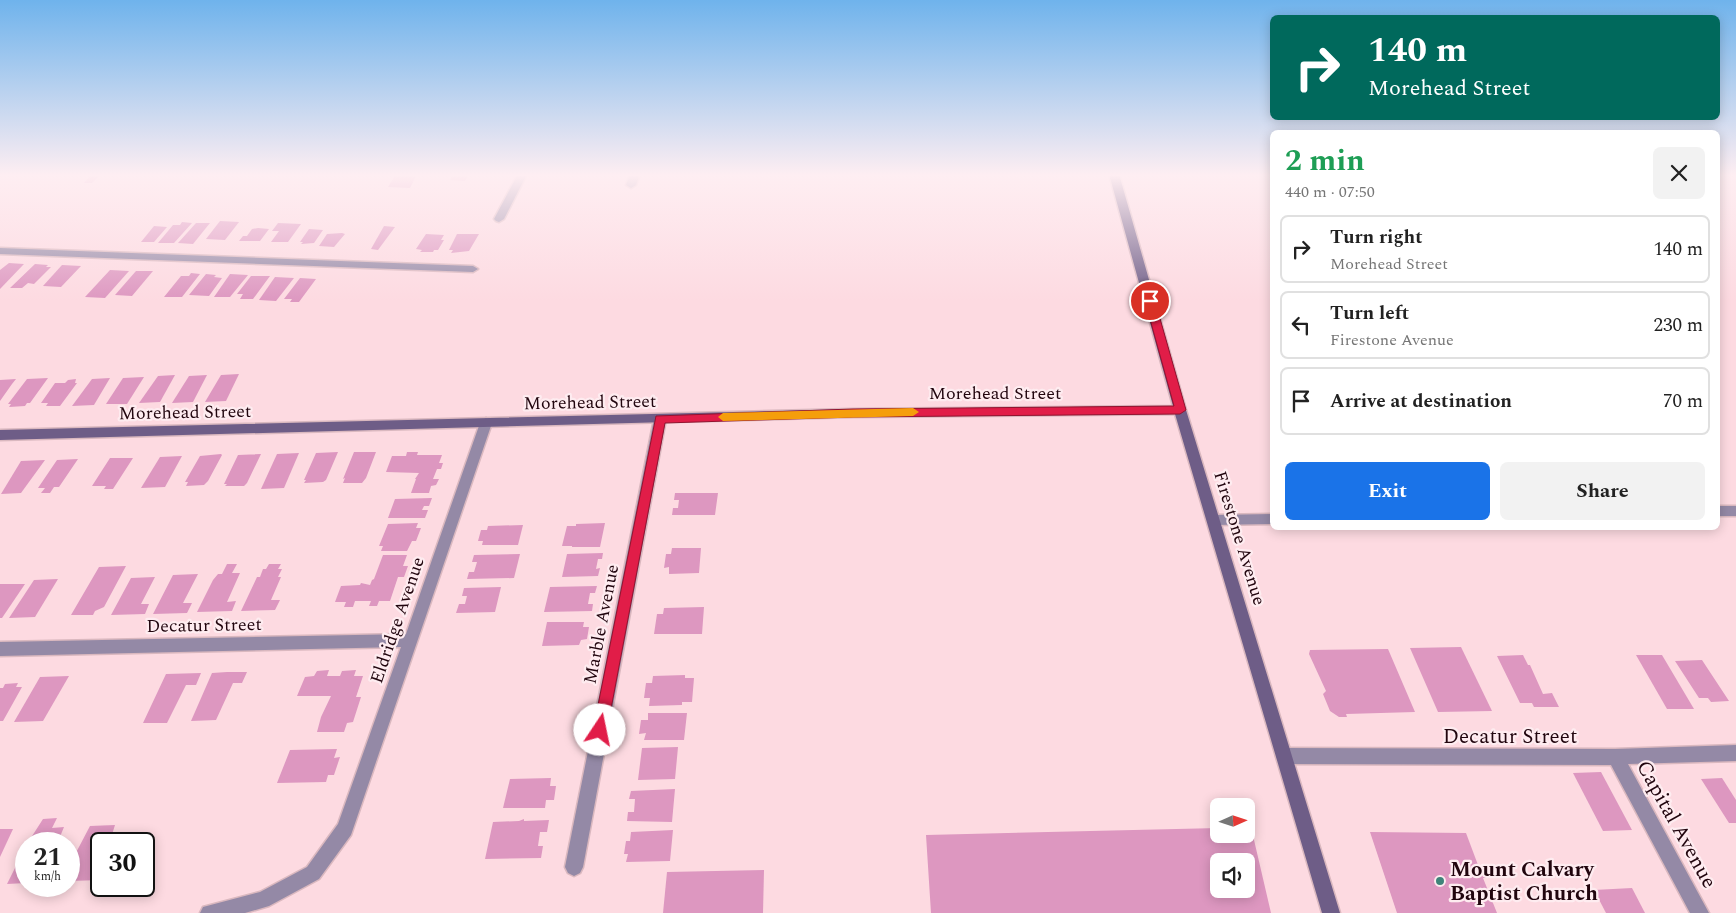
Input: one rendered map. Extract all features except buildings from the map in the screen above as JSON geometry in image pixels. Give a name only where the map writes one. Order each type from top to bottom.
[{"type":"street","name":"Firestone Avenue","points":[[1126,217],[1180,410],[1331,913]]},
{"type":"street","points":[[0,251],[473,269]]},
{"type":"street","name":"Morehead Street","points":[[0,435],[853,413],[1180,410]]},
{"type":"street","name":"Marble Avenue","points":[[574,866],[660,419]]},
{"type":"street","name":"Eldridge Avenue","points":[[209,913],[262,900],[313,873],[345,830],[486,423]]},
{"type":"street","points":[[1720,511],[1736,511]]},
{"type":"street","points":[[1214,520],[1270,519]]},
{"type":"street","name":"Decatur Street","points":[[0,650],[410,640]]},
{"type":"street","name":"Decatur Street","points":[[1284,756],[1615,757],[1736,753]]},
{"type":"street","name":"Capital Avenue","points":[[1615,757],[1700,913]]},
{"type":"slow traffic","points":[[723,417],[913,412]]},
{"type":"place","name":"Mount Calvary Baptist Church","points":[[1440,881]]},
{"type":"route","points":[[600,730],[660,419],[853,413],[1180,410],[1150,301]]}]
